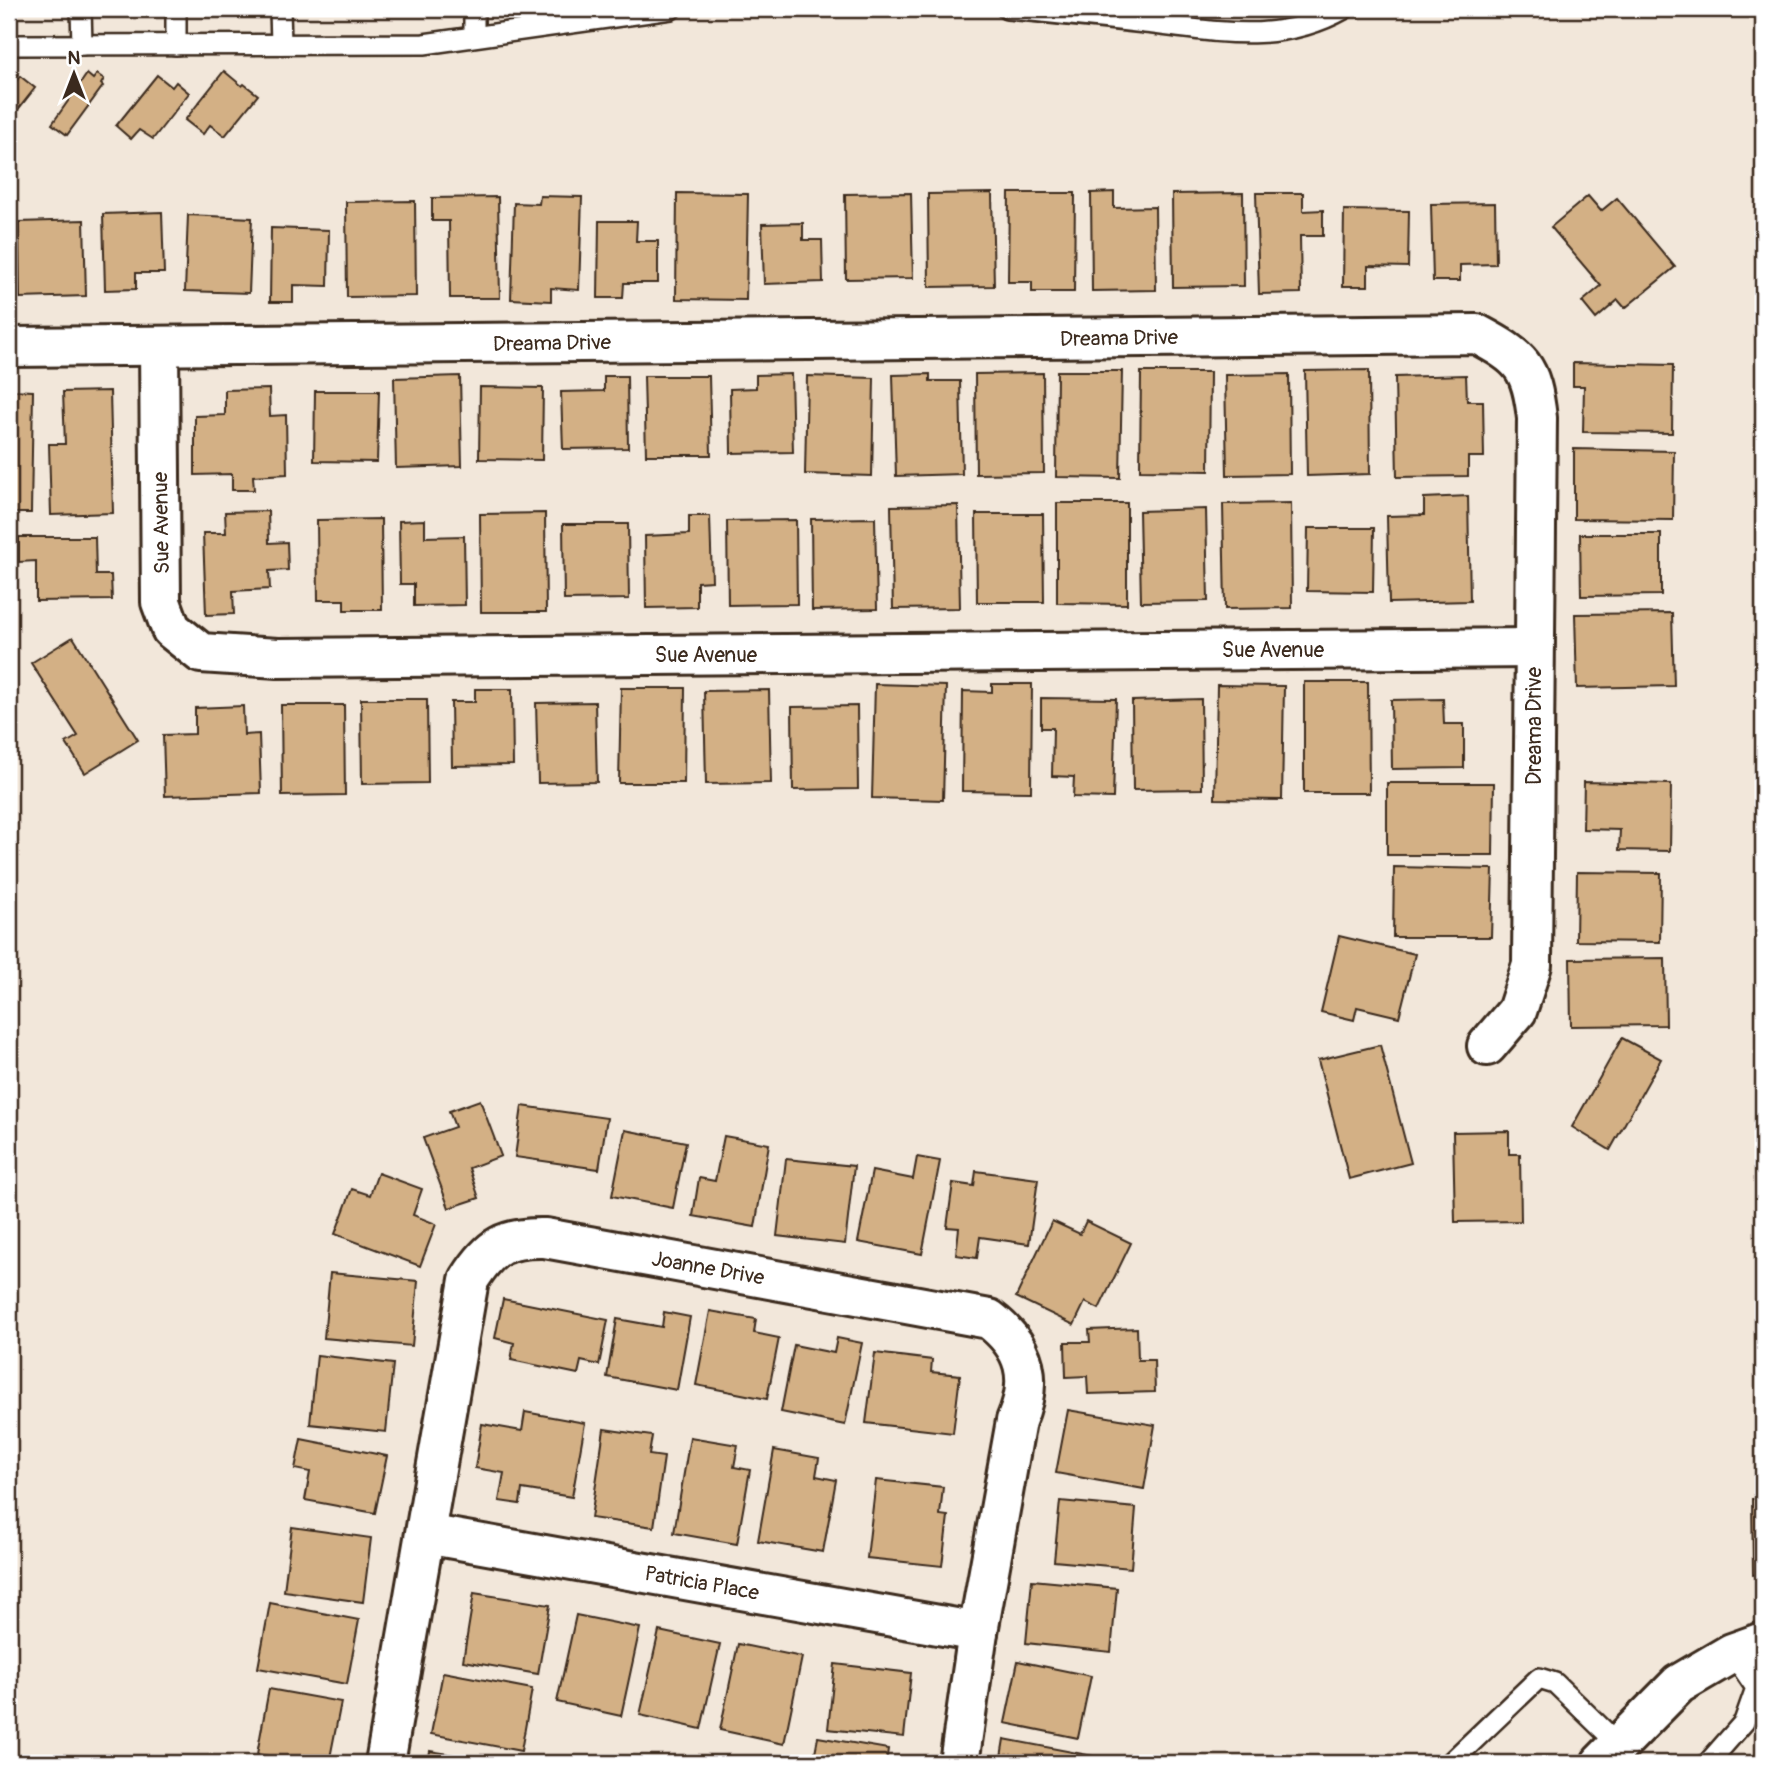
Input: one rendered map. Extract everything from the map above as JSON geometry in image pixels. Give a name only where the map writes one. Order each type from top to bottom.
[{"type":"street","name":"Dreama Drive","points":[[9,347],[1477,334],[1508,351],[1523,367],[1533,386],[1537,418],[1532,965],[1517,1011],[1487,1046]]},
{"type":"street","name":"Sue Avenue","points":[[159,346],[161,603],[171,629],[201,653],[292,658],[1534,648]]},
{"type":"street","name":"Joanne Drive","points":[[386,1763],[469,1280],[481,1260],[499,1245],[522,1237],[545,1238],[989,1320],[1002,1329],[1020,1354],[1025,1392],[1016,1422],[978,1632],[958,1763]]},
{"type":"street","name":"Patricia Place","points":[[426,1534],[978,1632]]},
{"type":"street","points":[[1610,1754],[1679,1684],[1748,1648]]},
{"type":"lane","points":[[81,9],[82,45]]},
{"type":"lane","points":[[176,9],[176,45]]},
{"type":"lane","points":[[280,9],[281,44]]},
{"type":"lane","points":[[474,9],[474,36]]},
{"type":"lane","points":[[9,45],[424,44],[671,9]]},
{"type":"lane","points":[[1007,9],[1188,18],[1233,34],[1258,33],[1327,18],[1343,9]]},
{"type":"lane","points":[[1708,1763],[1744,1723],[1756,1688],[1748,1648]]},
{"type":"lane","points":[[1450,1763],[1539,1678],[1555,1683],[1610,1754]]},
{"type":"building","points":[[224,71],[258,95],[225,136],[210,125],[203,134],[185,120]]},
{"type":"building","points":[[87,74],[93,79],[97,74],[104,79],[101,84],[103,86],[67,135],[52,124]]},
{"type":"building","points":[[157,75],[172,87],[176,82],[189,93],[153,139],[139,130],[131,139],[116,126]]},
{"type":"building","points":[[20,76],[35,88],[9,121],[9,91]]},
{"type":"building","points":[[1114,192],[1114,208],[1155,207],[1156,290],[1092,291],[1091,193]]},
{"type":"building","points":[[677,193],[748,194],[746,300],[676,299]]},
{"type":"building","points":[[911,193],[913,278],[846,279],[845,194]]},
{"type":"building","points":[[992,193],[994,286],[929,287],[928,194]]},
{"type":"building","points":[[1009,193],[1075,193],[1074,292],[1032,292],[1032,282],[1008,282]]},
{"type":"building","points":[[1243,193],[1244,286],[1173,287],[1172,194]]},
{"type":"building","points":[[1256,193],[1303,193],[1303,211],[1323,210],[1323,236],[1300,236],[1301,293],[1259,294]]},
{"type":"building","points":[[540,196],[582,197],[579,290],[551,288],[551,301],[511,299],[514,203],[539,204]]},
{"type":"building","points":[[1588,196],[1601,211],[1617,198],[1675,267],[1625,308],[1618,300],[1596,319],[1582,302],[1601,286],[1551,227]]},
{"type":"building","points":[[498,197],[500,298],[450,298],[449,221],[432,221],[432,198]]},
{"type":"building","points":[[415,201],[416,296],[347,297],[346,202]]},
{"type":"building","points":[[1495,203],[1496,264],[1460,265],[1460,281],[1433,281],[1431,204]]},
{"type":"building","points":[[1344,210],[1409,211],[1408,267],[1368,266],[1368,286],[1343,286]]},
{"type":"building","points":[[162,212],[164,273],[136,273],[136,289],[105,290],[103,214]]},
{"type":"building","points":[[188,215],[252,218],[249,293],[185,291]]},
{"type":"building","points":[[84,220],[86,296],[20,298],[19,222]]},
{"type":"building","points":[[599,221],[637,221],[636,241],[658,241],[658,283],[624,283],[623,298],[598,298]]},
{"type":"building","points":[[803,223],[803,240],[822,240],[823,282],[764,284],[762,224]]},
{"type":"building","points":[[271,228],[329,230],[328,286],[293,285],[293,302],[270,302]]},
{"type":"building","points":[[1573,363],[1673,365],[1672,433],[1583,432],[1584,386],[1573,386]]},
{"type":"building","points":[[1369,370],[1370,474],[1307,476],[1305,371]]},
{"type":"building","points":[[1057,371],[1122,371],[1120,478],[1056,477]]},
{"type":"building","points":[[1141,372],[1210,372],[1209,471],[1140,470]]},
{"type":"building","points":[[1043,373],[1044,473],[976,474],[975,374]]},
{"type":"building","points":[[791,374],[793,452],[731,453],[730,389],[756,388],[756,375]]},
{"type":"building","points":[[930,374],[930,381],[960,381],[962,474],[896,476],[893,375]]},
{"type":"building","points":[[1289,374],[1290,474],[1227,475],[1225,375]]},
{"type":"building","points":[[1466,375],[1467,401],[1483,401],[1484,457],[1468,457],[1468,476],[1397,477],[1395,377]]},
{"type":"building","points":[[460,376],[462,466],[396,468],[394,378]]},
{"type":"building","points":[[604,376],[627,376],[628,448],[563,449],[561,392],[604,391]]},
{"type":"building","points":[[644,376],[709,376],[711,455],[646,455]]},
{"type":"building","points":[[807,376],[874,378],[872,476],[805,474]]},
{"type":"building","points":[[480,387],[543,388],[542,460],[479,459]]},
{"type":"building","points":[[269,389],[270,416],[286,415],[287,474],[253,476],[254,490],[232,490],[232,474],[195,475],[195,416],[225,415],[225,390]]},
{"type":"building","points":[[9,390],[33,391],[31,513],[9,513]]},
{"type":"building","points":[[110,391],[113,513],[51,515],[49,444],[65,444],[63,392]]},
{"type":"building","points":[[315,391],[379,391],[377,462],[314,461]]},
{"type":"building","points":[[1574,449],[1674,451],[1673,520],[1574,519]]},
{"type":"building","points":[[1468,496],[1470,601],[1389,603],[1387,516],[1424,515],[1424,498]]},
{"type":"building","points":[[1057,503],[1127,503],[1127,604],[1057,603]]},
{"type":"building","points":[[1291,503],[1292,608],[1225,609],[1223,504]]},
{"type":"building","points":[[958,505],[960,608],[893,609],[891,506]]},
{"type":"building","points":[[1206,509],[1208,601],[1141,602],[1139,511]]},
{"type":"building","points":[[268,511],[269,543],[287,542],[288,570],[269,571],[270,589],[233,591],[234,614],[206,615],[203,533],[226,533],[225,512]]},
{"type":"building","points":[[545,513],[546,612],[481,612],[480,514]]},
{"type":"building","points":[[976,514],[1043,514],[1044,602],[977,602]]},
{"type":"building","points":[[689,516],[710,516],[712,581],[697,582],[697,607],[646,608],[645,536],[689,534]]},
{"type":"building","points":[[875,518],[877,609],[812,610],[811,519]]},
{"type":"building","points":[[381,519],[382,610],[344,610],[344,600],[318,600],[317,520]]},
{"type":"building","points":[[425,520],[425,537],[464,536],[465,605],[414,606],[414,584],[400,584],[399,521]]},
{"type":"building","points":[[796,520],[797,604],[728,605],[727,521]]},
{"type":"building","points":[[563,524],[628,524],[629,599],[564,600]]},
{"type":"building","points":[[1308,528],[1374,528],[1373,592],[1307,591]]},
{"type":"building","points":[[1580,534],[1661,534],[1661,595],[1581,596]]},
{"type":"building","points":[[19,537],[95,537],[96,575],[111,575],[112,600],[36,601],[36,561],[19,562]]},
{"type":"building","points":[[1672,613],[1674,686],[1577,688],[1575,614]]},
{"type":"building","points":[[73,637],[138,740],[85,773],[66,743],[78,736],[31,663]]},
{"type":"building","points":[[1304,682],[1368,682],[1369,793],[1304,793]]},
{"type":"building","points":[[875,684],[946,686],[943,800],[872,798]]},
{"type":"building","points":[[992,684],[1032,684],[1031,792],[962,791],[963,691],[992,692]]},
{"type":"building","points":[[1217,685],[1284,686],[1282,800],[1215,799]]},
{"type":"building","points":[[621,688],[685,688],[684,783],[619,783]]},
{"type":"building","points":[[475,689],[512,689],[513,765],[452,766],[451,702],[475,702]]},
{"type":"building","points":[[769,690],[771,783],[706,784],[704,691]]},
{"type":"building","points":[[1041,698],[1116,699],[1113,798],[1073,797],[1074,777],[1052,776],[1053,728],[1041,728]]},
{"type":"building","points":[[361,699],[427,699],[428,783],[362,784]]},
{"type":"building","points":[[1201,699],[1202,789],[1133,790],[1132,701]]},
{"type":"building","points":[[1443,699],[1444,724],[1464,724],[1464,768],[1392,769],[1391,700]]},
{"type":"building","points":[[595,702],[597,782],[538,783],[536,703]]},
{"type":"building","points":[[281,705],[344,705],[345,795],[282,796]]},
{"type":"building","points":[[243,706],[244,735],[259,734],[261,793],[165,796],[163,735],[195,734],[195,708]]},
{"type":"building","points":[[857,706],[858,789],[793,790],[792,707]]},
{"type":"building","points":[[1584,782],[1671,784],[1670,851],[1619,850],[1620,830],[1583,829]]},
{"type":"building","points":[[1387,783],[1494,783],[1493,855],[1387,855]]},
{"type":"building","points":[[1394,867],[1493,869],[1491,937],[1393,937]]},
{"type":"building","points":[[1577,872],[1661,873],[1660,942],[1576,941]]},
{"type":"building","points":[[1339,936],[1415,954],[1399,1017],[1357,1007],[1354,1020],[1321,1012]]},
{"type":"building","points":[[1665,958],[1666,1025],[1571,1026],[1570,959]]},
{"type":"building","points":[[1622,1038],[1661,1059],[1610,1150],[1572,1127]]},
{"type":"building","points":[[1380,1045],[1411,1163],[1349,1179],[1318,1060]]},
{"type":"building","points":[[480,1100],[501,1156],[469,1168],[479,1198],[449,1208],[423,1138],[455,1127],[449,1111]]},
{"type":"building","points":[[522,1106],[607,1118],[599,1169],[515,1157]]},
{"type":"building","points":[[625,1130],[686,1142],[673,1208],[612,1196]]},
{"type":"building","points":[[1509,1131],[1509,1154],[1520,1154],[1521,1221],[1455,1222],[1453,1132]]},
{"type":"building","points":[[724,1136],[769,1144],[755,1227],[693,1216],[699,1178],[715,1181]]},
{"type":"building","points":[[917,1157],[940,1161],[922,1254],[858,1242],[872,1171],[913,1179]]},
{"type":"building","points":[[786,1159],[854,1166],[845,1244],[777,1236]]},
{"type":"building","points":[[976,1171],[1038,1179],[1029,1244],[980,1237],[977,1258],[956,1255],[959,1228],[947,1227],[953,1183],[974,1186]]},
{"type":"building","points":[[378,1173],[422,1189],[413,1215],[436,1224],[420,1266],[335,1234],[352,1189],[370,1195]]},
{"type":"building","points":[[1052,1221],[1080,1234],[1086,1221],[1131,1243],[1099,1309],[1085,1302],[1074,1325],[1016,1297]]},
{"type":"building","points":[[330,1273],[418,1281],[412,1346],[324,1338]]},
{"type":"building","points":[[503,1299],[608,1320],[599,1365],[581,1361],[578,1374],[511,1360],[514,1343],[495,1338]]},
{"type":"building","points":[[710,1311],[756,1319],[754,1333],[779,1338],[767,1399],[696,1385]]},
{"type":"building","points":[[664,1312],[690,1317],[677,1390],[607,1377],[617,1319],[662,1327]]},
{"type":"building","points":[[1137,1328],[1138,1360],[1154,1360],[1155,1392],[1088,1394],[1087,1376],[1066,1377],[1065,1342],[1090,1342],[1089,1330]]},
{"type":"building","points":[[837,1338],[862,1343],[845,1425],[781,1412],[794,1345],[834,1353]]},
{"type":"building","points":[[875,1353],[932,1360],[931,1372],[960,1375],[953,1433],[866,1423]]},
{"type":"building","points":[[317,1355],[393,1364],[386,1432],[310,1424]]},
{"type":"building","points":[[1068,1410],[1155,1425],[1144,1489],[1056,1473]]},
{"type":"building","points":[[525,1412],[585,1423],[572,1497],[522,1489],[520,1504],[499,1501],[504,1473],[475,1468],[482,1424],[522,1431]]},
{"type":"building","points":[[604,1429],[652,1436],[649,1455],[664,1457],[654,1527],[591,1518]]},
{"type":"building","points":[[690,1437],[738,1445],[734,1467],[750,1470],[737,1544],[674,1533]]},
{"type":"building","points":[[301,1439],[387,1456],[375,1513],[305,1500],[310,1472],[295,1469]]},
{"type":"building","points":[[774,1450],[819,1458],[816,1476],[836,1480],[823,1552],[758,1541]]},
{"type":"building","points":[[876,1480],[943,1487],[940,1515],[948,1516],[942,1566],[867,1558]]},
{"type":"building","points":[[1752,1499],[1763,1499],[1763,1574],[1753,1575]]},
{"type":"building","points":[[1060,1501],[1136,1508],[1131,1568],[1054,1561]]},
{"type":"building","points":[[292,1527],[371,1538],[363,1602],[284,1591]]},
{"type":"building","points":[[1032,1580],[1117,1588],[1111,1652],[1026,1643]]},
{"type":"building","points":[[474,1593],[550,1605],[538,1674],[463,1661]]},
{"type":"building","points":[[270,1603],[359,1620],[347,1684],[258,1668]]},
{"type":"building","points":[[576,1615],[640,1628],[621,1716],[557,1702]]},
{"type":"building","points":[[659,1631],[720,1644],[701,1729],[640,1715]]},
{"type":"building","points":[[738,1644],[802,1657],[784,1744],[720,1730]]},
{"type":"building","points":[[1018,1661],[1091,1676],[1078,1738],[1005,1723]]},
{"type":"building","points":[[835,1664],[911,1673],[904,1737],[828,1729]]},
{"type":"building","points":[[443,1672],[532,1689],[521,1751],[431,1734]]},
{"type":"building","points":[[269,1689],[341,1702],[329,1763],[309,1763],[257,1754]]},
{"type":"building","points":[[818,1737],[888,1749],[886,1763],[813,1763]]},
{"type":"building","points":[[1004,1739],[1093,1756],[1091,1763],[1000,1763]]},
{"type":"building","points":[[1763,1748],[1763,1763],[1759,1763],[1754,1758]]},
{"type":"building","points":[[430,1751],[504,1763],[428,1763]]}]
